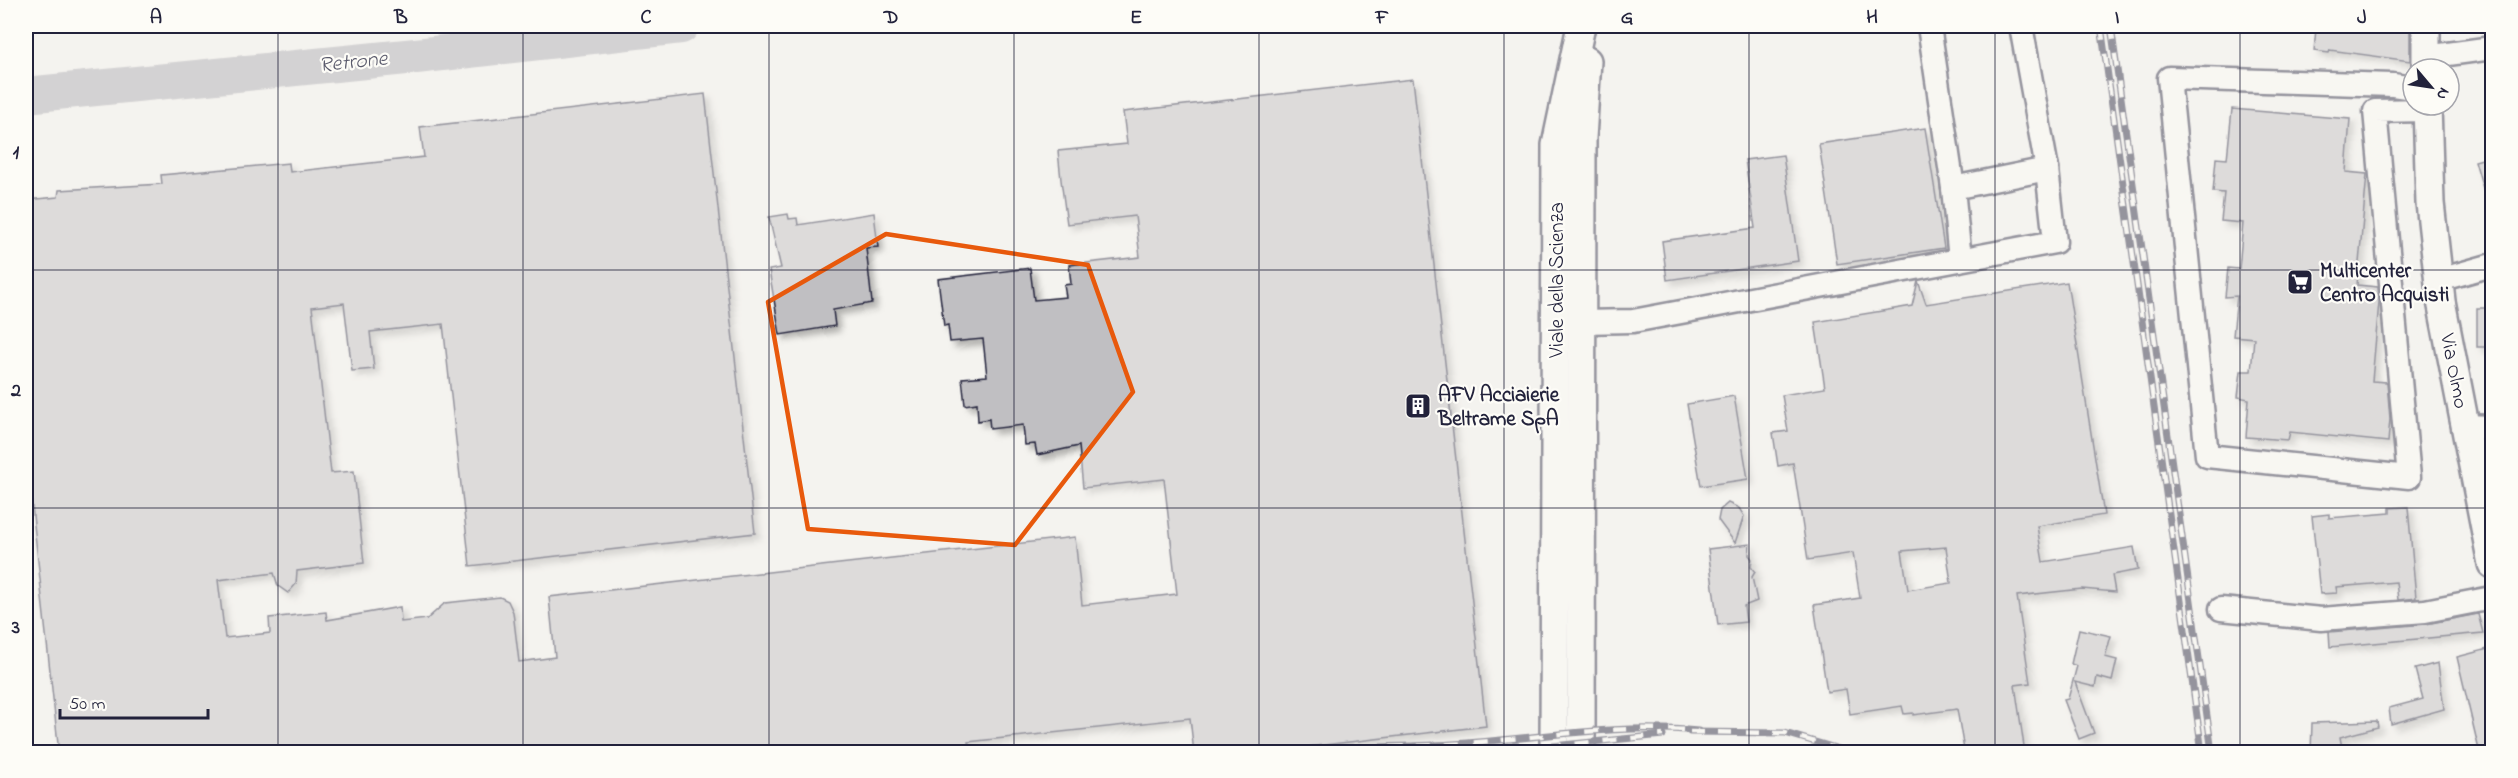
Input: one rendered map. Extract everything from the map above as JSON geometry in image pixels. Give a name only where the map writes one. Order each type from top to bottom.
[{"type":"main road","name":"Viale della Scienza","points":[[1554,753],[1556,145],[1581,26]]},
{"type":"main road","name":"Viale della Scienza","points":[[1581,753],[1582,138],[1590,26]]},
{"type":"main road","points":[[2426,26],[2426,57]]},
{"type":"main road","name":"Via Olmo","points":[[2423,117],[2439,280],[2493,564]]},
{"type":"street","points":[[1929,26],[1953,188],[1960,260]]},
{"type":"street","points":[[1581,322],[1633,321],[2055,242],[2047,169],[2021,26]]},
{"type":"street","points":[[2453,57],[2493,48]]},
{"type":"street","points":[[2169,78],[2393,84],[2422,101],[2375,111],[2409,477],[2207,456],[2169,78]]},
{"type":"street","points":[[1953,188],[2047,169]]},
{"type":"street","points":[[2439,280],[2493,265]]},
{"type":"street","points":[[2465,426],[2493,427]]},
{"type":"street","points":[[2221,609],[2321,619],[2425,611],[2493,598]]},
{"type":"highlighted area","points":[[886,234],[1088,265],[1133,392],[1015,545],[808,529],[768,302]]},
{"type":"building","points":[[2329,26],[2410,26],[2410,57],[2401,57],[2401,60],[2330,50],[2329,53],[2314,51],[2316,28],[2329,30]]},
{"type":"building","points":[[1413,79],[1486,726],[1255,753],[1194,753],[1190,718],[968,742],[969,753],[59,753],[30,488],[26,488],[26,200],[58,197],[59,190],[162,184],[161,175],[289,163],[290,172],[424,157],[420,127],[705,94],[755,533],[470,566],[443,324],[370,332],[374,369],[352,371],[344,303],[312,307],[331,473],[354,471],[364,563],[297,571],[296,584],[288,593],[278,586],[274,573],[218,580],[225,638],[270,633],[269,618],[326,612],[327,620],[400,607],[401,622],[427,619],[445,603],[500,597],[508,601],[513,612],[519,662],[555,657],[549,597],[1075,537],[1082,605],[1177,594],[1164,479],[1083,488],[1079,446],[1037,455],[1035,444],[1025,445],[1023,425],[990,429],[989,419],[978,421],[977,403],[965,405],[962,378],[987,376],[983,339],[950,342],[948,325],[944,326],[938,279],[1030,268],[1034,300],[1066,297],[1064,285],[1071,284],[1069,265],[1140,257],[1135,216],[1067,224],[1061,180],[1058,151],[1127,144],[1123,112]]},
{"type":"building","points":[[2232,109],[2350,119],[2346,172],[2367,174],[2357,285],[2378,287],[2379,302],[2372,381],[2387,382],[2390,419],[2388,442],[2290,432],[2288,440],[2246,437],[2249,399],[2238,397],[2241,371],[2251,371],[2254,338],[2233,336],[2237,296],[2225,297],[2228,268],[2239,269],[2243,223],[2221,221],[2224,193],[2213,192],[2216,158],[2227,159]]},
{"type":"building","points":[[1925,128],[1944,248],[1837,264],[1819,144]]},
{"type":"building","points":[[1783,155],[1798,261],[1667,280],[1662,241],[1755,228],[1745,160]]},
{"type":"building","points":[[2493,156],[2493,205],[2488,205],[2475,161]]},
{"type":"building","points":[[874,213],[878,247],[866,248],[872,303],[833,310],[835,326],[780,335],[769,270],[781,268],[769,217],[788,214],[789,219],[797,218],[798,225]]},
{"type":"building","points":[[1918,281],[1926,304],[2067,282],[2104,515],[2037,526],[2043,562],[2134,547],[2138,570],[2112,575],[2115,592],[2082,589],[2017,596],[2030,683],[2015,685],[2025,753],[1983,753],[1983,747],[1964,750],[1957,709],[1913,715],[1913,713],[1904,714],[1902,706],[1850,714],[1846,689],[1827,692],[1814,605],[1860,598],[1853,553],[1808,560],[1793,463],[1778,466],[1773,433],[1788,431],[1782,395],[1825,388],[1815,322],[1912,306]],"holes":[[[1946,547],[1951,583],[1908,590],[1902,551]]]},
{"type":"building","points":[[2477,308],[2493,308],[2493,347],[2477,347]]},
{"type":"building","points":[[1734,396],[1748,479],[1701,486],[1687,404]]},
{"type":"building","points":[[1728,503],[1739,508],[1744,516],[1735,543],[1718,520],[1720,510]]},
{"type":"building","points":[[2408,507],[2416,598],[2398,600],[2396,582],[2336,587],[2337,593],[2320,594],[2312,516],[2329,514],[2329,518],[2390,513],[2390,508]]},
{"type":"building","points":[[1750,544],[1749,555],[1752,559],[1751,567],[1755,572],[1752,577],[1757,601],[1744,606],[1746,622],[1718,625],[1708,549]]},
{"type":"building","points":[[2478,614],[2483,633],[2330,647],[2329,632],[2426,624]]},
{"type":"building","points":[[2079,629],[2111,636],[2105,657],[2117,660],[2112,681],[2097,677],[2095,687],[2075,682],[2094,733],[2079,739],[2064,700],[2068,699],[2077,666],[2071,664]]},
{"type":"building","points":[[2488,649],[2493,667],[2493,747],[2479,750],[2457,657]]},
{"type":"building","points":[[2438,663],[2444,709],[2391,724],[2389,708],[2423,699],[2415,669]]},
{"type":"building","points":[[2377,721],[2378,727],[2340,737],[2343,753],[2311,753],[2312,723]]},
{"type":"waterway","name":"Retrone","points":[[26,95],[416,56],[681,26]]},
{"type":"railway","points":[[2101,26],[2202,752]]},
{"type":"railway","points":[[2111,26],[2212,752]]},
{"type":"railway","points":[[1278,752],[1483,742],[1605,730],[1698,731]]},
{"type":"railway","points":[[1690,732],[1785,733],[1849,752]]},
{"type":"railway","points":[[1492,752],[1663,735]]},
{"type":"place","name":"Multicenter Centro Acquisti","points":[[2300,282]]},
{"type":"place","name":"AFV Acciaierie Beltrame SpA","points":[[1418,406]]}]
